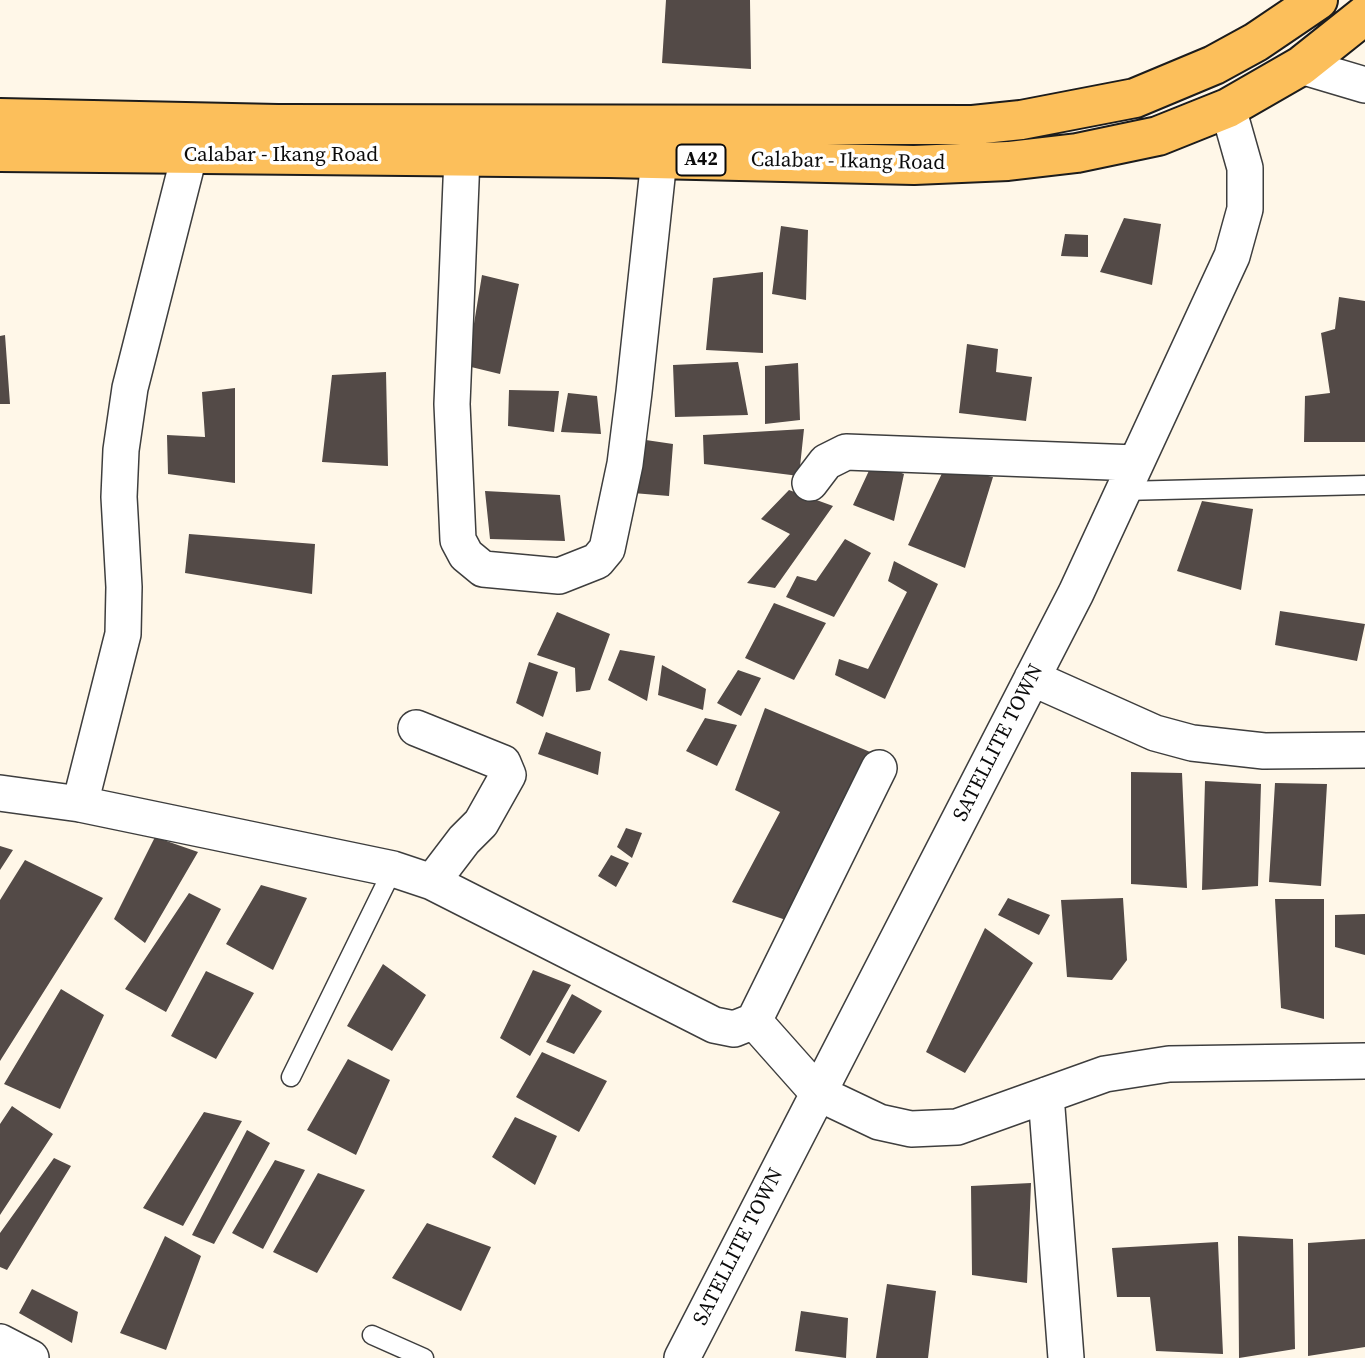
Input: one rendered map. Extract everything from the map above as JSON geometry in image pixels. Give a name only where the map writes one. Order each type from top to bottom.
[{"type":"main road","name":"Calabar - Ikang Road","points":[[0,118],[291,124],[973,125],[1048,116],[1135,98],[1214,65],[1256,42],[1318,0]]},
{"type":"main road","name":"Calabar - Ikang Road","points":[[0,152],[659,159],[914,165],[1008,161],[1077,153],[1158,136],[1228,108],[1301,66],[1365,15]]},
{"type":"street","points":[[1301,66],[1365,85]]},
{"type":"street","name":"SATELLITE TOWN","points":[[682,1358],[1032,678],[1130,477],[1232,256],[1245,209],[1245,168],[1228,108]]},
{"type":"street","points":[[80,804],[123,634],[124,587],[119,497],[121,450],[130,388],[188,156]]},
{"type":"street","points":[[462,157],[452,404],[458,540],[466,555],[483,569],[559,576],[597,561],[607,549],[628,440],[659,159]]},
{"type":"street","points":[[810,483],[826,462],[846,452],[1130,477]]},
{"type":"street","points":[[1032,678],[1155,733],[1192,743],[1264,751],[1365,750]]},
{"type":"street","points":[[416,728],[503,763],[508,775],[481,823],[464,840],[432,882]]},
{"type":"street","points":[[0,793],[80,804],[393,869],[432,882],[714,1025],[733,1029],[754,1021],[879,768]]},
{"type":"street","points":[[754,1021],[818,1093],[879,1122],[911,1129],[957,1127],[1105,1074],[1169,1064],[1365,1061]]},
{"type":"street","points":[[1046,1095],[1066,1358]]},
{"type":"street","points":[[0,1342],[31,1358]]},
{"type":"lane","points":[[1130,477],[1365,485]]},
{"type":"lane","points":[[291,1077],[393,869]]},
{"type":"lane","points":[[372,1335],[424,1358]]},
{"type":"building","points":[[666,0],[750,0],[751,69],[662,63]]},
{"type":"building","points":[[1124,218],[1161,224],[1152,285],[1100,272]]},
{"type":"building","points":[[781,226],[808,230],[806,300],[772,294]]},
{"type":"building","points":[[1065,234],[1088,235],[1088,257],[1061,256]]},
{"type":"building","points":[[763,272],[763,353],[706,350],[713,278]]},
{"type":"building","points":[[482,275],[519,284],[500,374],[467,366]]},
{"type":"building","points":[[1339,297],[1365,301],[1365,442],[1304,442],[1305,396],[1330,393],[1321,333],[1335,329]]},
{"type":"building","points":[[5,335],[10,404],[0,404],[0,336]]},
{"type":"building","points":[[967,344],[998,349],[996,372],[1032,377],[1026,421],[959,413]]},
{"type":"building","points":[[738,362],[748,415],[675,417],[673,365]]},
{"type":"building","points":[[798,363],[800,420],[765,424],[765,366]]},
{"type":"building","points":[[386,372],[388,466],[322,462],[332,375]]},
{"type":"building","points":[[235,388],[235,483],[168,474],[167,435],[205,437],[202,392]]},
{"type":"building","points":[[509,390],[559,391],[554,432],[508,426]]},
{"type":"building","points":[[568,393],[597,396],[601,434],[561,432]]},
{"type":"building","points":[[804,429],[799,476],[704,464],[703,435]]},
{"type":"building","points":[[639,439],[673,444],[669,496],[633,493]]},
{"type":"building","points":[[873,462],[904,474],[894,521],[853,505]]},
{"type":"building","points":[[945,467],[993,477],[965,568],[908,545]]},
{"type":"building","points":[[789,490],[833,506],[775,588],[747,583],[790,534],[761,519]]},
{"type":"building","points":[[485,491],[560,495],[565,541],[490,539]]},
{"type":"building","points":[[1202,501],[1253,509],[1241,590],[1177,571]]},
{"type":"building","points":[[189,534],[315,544],[312,594],[185,573]]},
{"type":"building","points":[[845,539],[871,553],[834,617],[786,597],[797,576],[816,581]]},
{"type":"building","points":[[894,561],[938,584],[885,699],[835,675],[839,659],[868,669],[907,592],[888,581]]},
{"type":"building","points":[[774,603],[826,623],[794,680],[745,658]]},
{"type":"building","points":[[1280,611],[1365,624],[1357,661],[1275,645]]},
{"type":"building","points":[[557,612],[610,634],[590,690],[576,692],[575,668],[537,655]]},
{"type":"building","points":[[620,650],[655,656],[647,701],[608,680]]},
{"type":"building","points":[[529,662],[558,672],[543,717],[516,703]]},
{"type":"building","points":[[662,665],[706,689],[703,710],[658,695]]},
{"type":"building","points":[[738,670],[761,678],[741,716],[717,703]]},
{"type":"building","points":[[765,708],[875,754],[792,922],[732,902],[780,812],[735,790]]},
{"type":"building","points":[[705,718],[737,725],[717,766],[686,751]]},
{"type":"building","points":[[546,732],[601,752],[598,775],[538,754]]},
{"type":"building","points":[[1131,772],[1182,773],[1187,888],[1131,884]]},
{"type":"building","points":[[1205,781],[1261,784],[1258,886],[1202,890]]},
{"type":"building","points":[[1275,783],[1327,784],[1321,886],[1269,882]]},
{"type":"building","points":[[626,828],[642,833],[632,858],[617,847]]},
{"type":"building","points":[[155,837],[198,852],[145,943],[114,919]]},
{"type":"building","points":[[0,846],[13,850],[0,870]]},
{"type":"building","points":[[611,855],[629,863],[616,887],[598,876]]},
{"type":"building","points":[[25,860],[103,898],[0,1061],[0,900]]},
{"type":"building","points":[[261,885],[307,898],[273,970],[226,944]]},
{"type":"building","points":[[189,893],[221,909],[166,1012],[125,989]]},
{"type":"building","points":[[1008,898],[1050,915],[1039,935],[998,915]]},
{"type":"building","points":[[1123,898],[1127,960],[1112,980],[1067,977],[1061,900]]},
{"type":"building","points":[[1275,899],[1324,899],[1324,1019],[1281,1008]]},
{"type":"building","points":[[1365,914],[1365,955],[1335,947],[1335,915]]},
{"type":"building","points":[[985,928],[1033,963],[965,1073],[926,1052]]},
{"type":"building","points":[[383,964],[426,995],[392,1051],[347,1026]]},
{"type":"building","points":[[533,970],[571,985],[530,1056],[500,1038]]},
{"type":"building","points":[[206,971],[254,993],[216,1059],[171,1036]]},
{"type":"building","points":[[61,989],[104,1015],[60,1109],[4,1084]]},
{"type":"building","points":[[572,994],[602,1011],[574,1054],[546,1042]]},
{"type":"building","points":[[542,1052],[607,1081],[579,1132],[516,1097]]},
{"type":"building","points":[[348,1059],[390,1080],[356,1155],[307,1130]]},
{"type":"building","points":[[12,1106],[53,1134],[0,1215],[0,1124]]},
{"type":"building","points":[[204,1112],[242,1121],[183,1226],[143,1208]]},
{"type":"building","points":[[515,1117],[557,1136],[535,1185],[492,1157]]},
{"type":"building","points":[[247,1130],[270,1143],[214,1244],[192,1235]]},
{"type":"building","points":[[54,1158],[71,1166],[7,1270],[0,1267],[0,1233]]},
{"type":"building","points":[[275,1160],[305,1170],[263,1249],[232,1233]]},
{"type":"building","points":[[318,1173],[365,1190],[317,1273],[273,1252]]},
{"type":"building","points":[[1031,1183],[1027,1283],[972,1275],[971,1186]]},
{"type":"building","points":[[427,1223],[491,1247],[461,1311],[392,1278]]},
{"type":"building","points":[[165,1236],[201,1256],[166,1350],[120,1333]]},
{"type":"building","points":[[1238,1236],[1293,1239],[1295,1349],[1239,1358]]},
{"type":"building","points":[[1365,1239],[1365,1347],[1308,1356],[1308,1243]]},
{"type":"building","points":[[1218,1242],[1223,1354],[1156,1351],[1150,1297],[1117,1297],[1112,1248]]},
{"type":"building","points":[[887,1284],[936,1291],[928,1358],[876,1358]]},
{"type":"building","points":[[32,1289],[78,1312],[72,1343],[19,1313]]},
{"type":"building","points":[[801,1311],[848,1318],[846,1358],[795,1351]]}]
